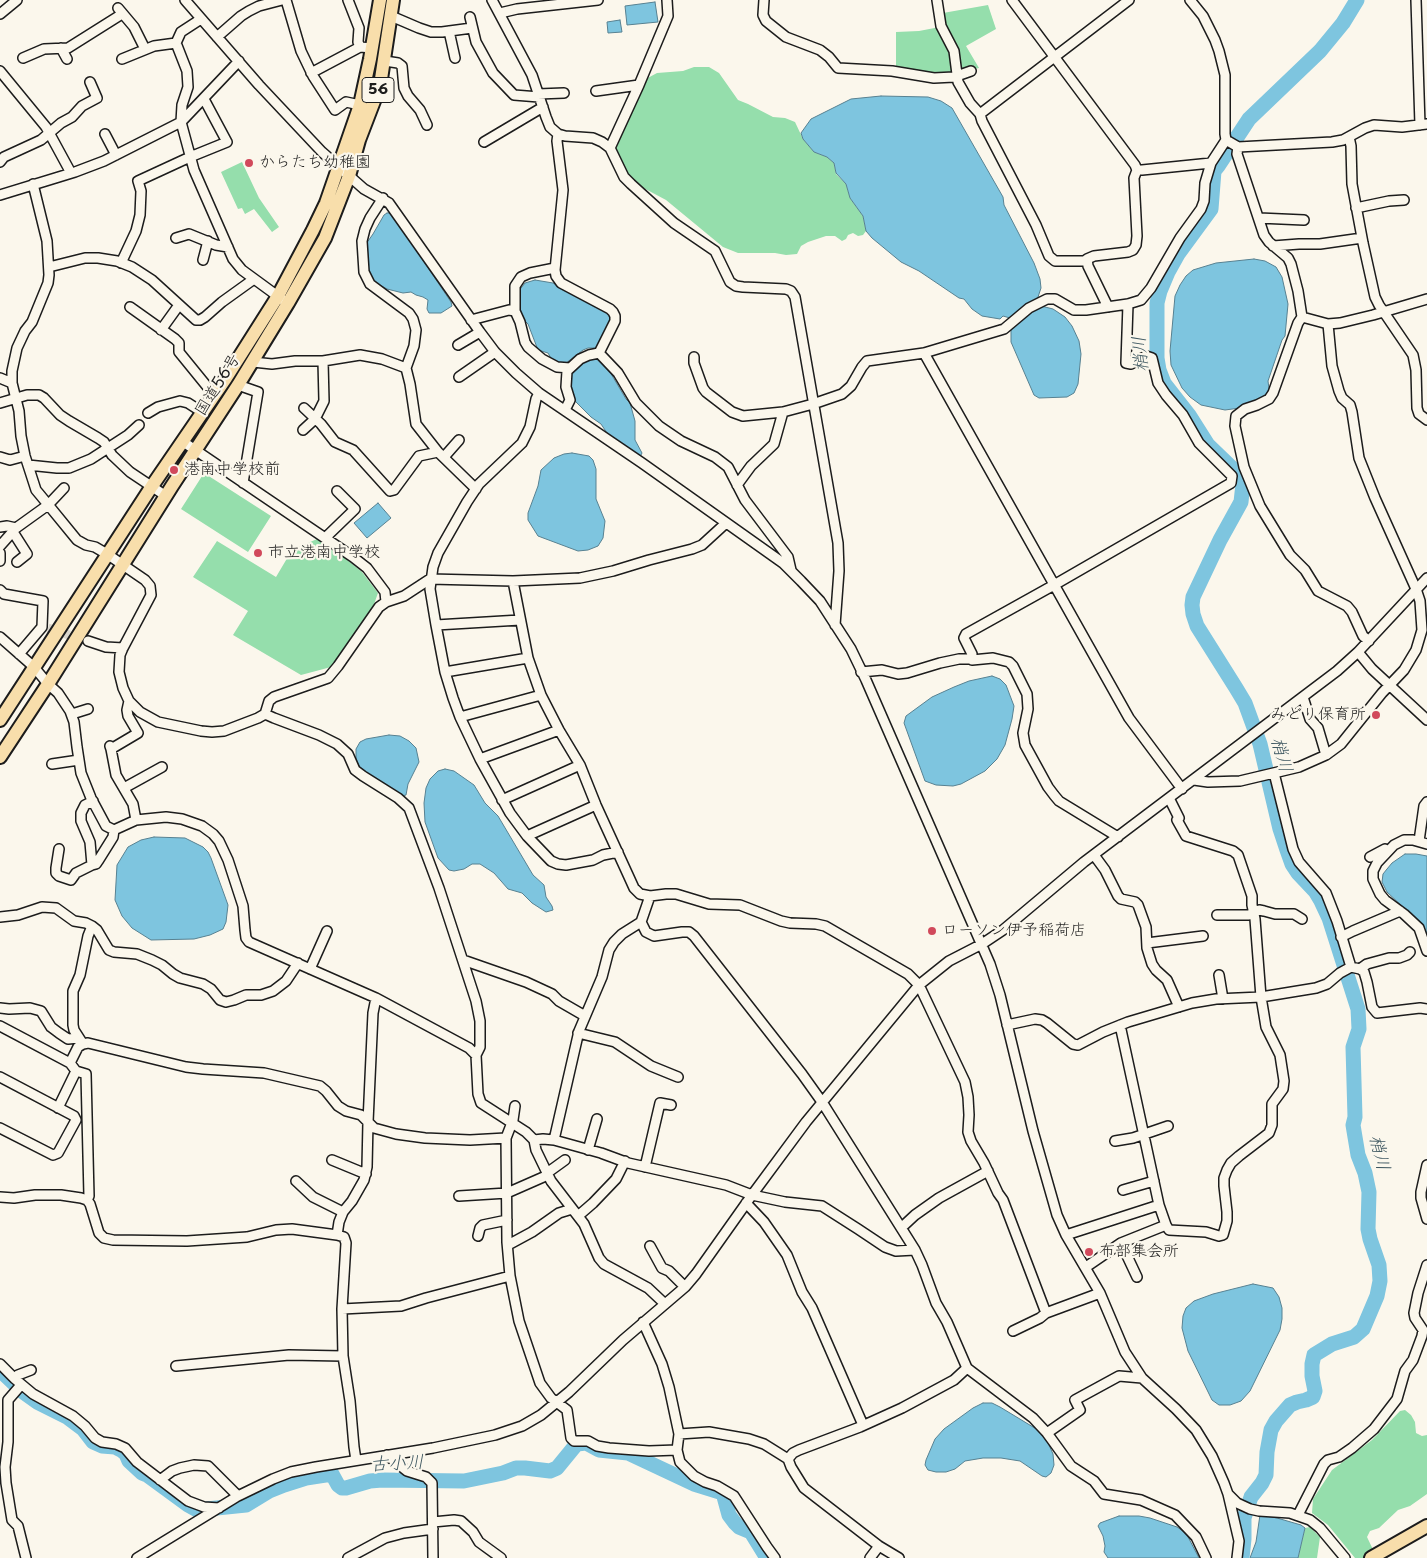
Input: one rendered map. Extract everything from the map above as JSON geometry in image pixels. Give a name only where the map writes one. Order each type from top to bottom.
[{"type":"highway","name":"国道56号","points":[[0,757],[253,362],[326,203],[339,166],[360,105],[366,47],[380,0]]},
{"type":"highway","name":"国道56号","points":[[0,720],[182,441],[325,238],[349,176],[359,140],[374,101],[385,61],[393,0]]},
{"type":"highway","points":[[1377,1555],[1427,1526]]},
{"type":"street","points":[[0,14],[17,0]]},
{"type":"street","points":[[185,0],[259,85],[322,152],[364,189],[389,203],[471,320],[495,352],[516,373],[539,393],[783,563],[820,601],[851,650],[982,944],[1000,995],[1033,1131],[1057,1215],[1066,1235],[1100,1293],[1125,1352],[1142,1378],[1196,1430],[1212,1456],[1228,1494],[1239,1541],[1238,1558]]},
{"type":"street","points":[[217,37],[258,3],[282,0]]},
{"type":"street","points":[[286,0],[301,51],[311,73],[335,110],[346,102],[360,105]]},
{"type":"street","points":[[348,0],[360,28],[358,42],[366,47]]},
{"type":"street","points":[[492,0],[532,75],[550,127],[558,134],[593,138],[610,148],[624,176],[631,184],[674,222],[714,251],[730,282],[736,286],[743,287],[779,288],[791,291],[795,297],[839,557],[835,625]]},
{"type":"street","points":[[500,13],[517,9],[598,0]]},
{"type":"street","points":[[610,148],[668,16],[667,0]]},
{"type":"street","points":[[764,0],[763,15],[766,21],[786,37],[820,50],[838,68],[892,70],[934,78],[954,77],[971,71]]},
{"type":"street","points":[[937,0],[941,26],[954,50],[958,82],[980,114],[1036,225],[1049,256],[1055,261],[1087,261]]},
{"type":"street","points":[[1012,0],[1137,170],[1134,178],[1136,245],[1128,252],[1089,257],[1087,261]]},
{"type":"street","points":[[980,114],[1129,0]]},
{"type":"street","points":[[1190,0],[1203,16],[1216,40],[1225,75],[1225,134],[1227,141],[1238,147],[1332,142],[1343,140],[1374,125],[1402,127],[1423,124],[1422,57],[1416,0]]},
{"type":"street","points":[[23,58],[44,49],[68,48],[120,11],[134,27],[145,50]]},
{"type":"street","points":[[391,16],[431,32],[472,28]]},
{"type":"street","points":[[470,18],[476,42],[493,73],[514,95],[539,96],[564,93]]},
{"type":"street","points":[[201,19],[181,32],[176,43],[187,70],[188,87],[182,105],[182,122],[194,170],[233,259],[242,270],[283,300]]},
{"type":"street","points":[[449,31],[455,58]]},
{"type":"street","points":[[122,59],[154,46],[176,43]]},
{"type":"street","points":[[311,73],[366,47]]},
{"type":"street","points":[[61,48],[67,59]]},
{"type":"street","points":[[0,195],[71,173],[116,155],[182,122],[239,61]]},
{"type":"street","points":[[385,61],[402,66],[404,88],[428,125]]},
{"type":"street","points":[[0,71],[50,133],[71,173]]},
{"type":"street","points":[[0,162],[4,157],[41,140],[72,117],[82,106],[97,98],[90,82]]},
{"type":"street","points":[[596,91],[639,85]]},
{"type":"street","points":[[121,263],[136,231],[140,215],[142,191],[138,181],[190,156],[226,142],[204,99]]},
{"type":"street","points":[[484,142],[542,108]]},
{"type":"street","points":[[105,134],[116,155]]},
{"type":"street","points":[[558,134],[562,190],[555,268],[556,276],[561,284],[610,309],[615,316],[613,328],[599,353]]},
{"type":"street","points":[[1349,137],[1352,184],[1375,297],[1413,355],[1416,370],[1416,408],[1419,414],[1427,420]]},
{"type":"street","points":[[694,357],[694,363],[703,388],[732,412],[743,416],[783,412],[842,394],[851,386],[862,366],[867,361],[924,353],[1004,329],[1029,308],[1047,299],[1054,299],[1074,310],[1128,304],[1140,300],[1146,295],[1180,238],[1200,209],[1204,201],[1205,183],[1211,163],[1227,141]]},
{"type":"street","points":[[1238,147],[1237,154],[1264,235],[1292,264],[1302,317],[1298,322],[1273,394],[1264,402],[1245,409],[1236,416],[1236,426],[1244,467],[1260,506],[1290,555],[1305,570],[1318,591],[1347,606],[1363,636],[1369,641]]},
{"type":"street","points":[[1137,170],[1211,163]]},
{"type":"street","points":[[33,184],[47,240],[50,266],[48,283],[32,322],[25,331],[18,348],[12,371],[12,383],[26,460],[36,490],[77,540],[108,554],[145,580],[150,586],[151,595],[120,655],[119,672],[129,701],[140,712],[158,722],[201,731],[224,731],[258,718],[265,714],[269,701],[274,697],[328,678],[379,607],[386,602],[404,596],[430,579],[513,581],[580,578],[692,550],[702,545],[726,523]]},
{"type":"street","points":[[383,198],[370,218],[362,241],[364,272],[370,284],[409,312],[413,320],[416,330],[414,346],[406,368],[416,424],[441,454],[476,489]]},
{"type":"street","points":[[1356,208],[1404,200]]},
{"type":"street","points":[[1258,218],[1304,220]]},
{"type":"street","points":[[176,238],[189,234],[228,247]]},
{"type":"street","points":[[1273,246],[1320,244],[1362,238]]},
{"type":"street","points":[[203,260],[208,241]]},
{"type":"street","points":[[50,266],[85,258],[98,258],[132,267],[152,280],[196,320],[200,320],[254,279]]},
{"type":"street","points":[[1087,261],[1108,307]]},
{"type":"street","points":[[555,268],[530,273],[521,277],[515,286],[515,311],[528,347],[542,359],[557,367],[570,368]]},
{"type":"street","points":[[1302,317],[1328,324],[1340,323],[1427,299]]},
{"type":"street","points":[[971,659],[972,654],[964,638],[966,634],[1231,483],[1232,476],[1199,443],[1183,415],[1158,383],[1152,358],[1146,356],[1131,364],[1126,363],[1128,304]]},
{"type":"street","points":[[161,330],[179,305]]},
{"type":"street","points":[[130,306],[179,343],[179,352],[214,395]]},
{"type":"street","points":[[471,320],[509,310],[515,311]]},
{"type":"street","points":[[1194,780],[1208,782],[1240,781],[1299,767],[1326,755],[1341,744],[1382,693],[1390,686],[1412,658],[1421,638],[1420,601],[1358,458],[1352,412],[1350,405],[1342,398],[1332,366],[1328,324]]},
{"type":"street","points":[[458,345],[480,332]]},
{"type":"street","points":[[459,376],[495,352]]},
{"type":"street","points":[[565,410],[570,400],[566,380],[567,371],[580,359],[599,353]]},
{"type":"street","points":[[599,353],[618,373],[636,402],[659,426],[681,441],[728,467],[745,500],[788,557],[791,571]]},
{"type":"street","points":[[924,353],[1129,718],[1182,789]]},
{"type":"street","points":[[253,362],[272,364],[295,361],[323,361],[360,355],[382,359],[406,368]]},
{"type":"street","points":[[303,430],[315,419],[324,401],[323,361]]},
{"type":"street","points":[[0,378],[12,383]]},
{"type":"street","points":[[238,385],[258,392],[243,483]]},
{"type":"street","points":[[539,393],[530,427],[522,443],[476,489],[444,540],[430,579],[436,625],[445,672],[460,717],[502,800],[527,836],[551,861],[558,864],[566,865],[593,860],[603,855],[618,852]]},
{"type":"street","points":[[0,403],[27,395],[40,395],[60,415],[98,438],[130,472],[166,496]]},
{"type":"street","points":[[148,413],[158,407],[180,401],[202,412]]},
{"type":"street","points":[[304,408],[336,442],[352,450],[390,491],[394,490],[419,456],[441,454],[459,440]]},
{"type":"street","points":[[738,485],[751,466],[774,444],[783,412]]},
{"type":"street","points":[[0,457],[10,460],[26,460],[58,468],[69,468],[91,459],[108,449],[139,425]]},
{"type":"street","points":[[182,441],[367,568],[386,592],[386,602]]},
{"type":"street","points":[[0,546],[14,530],[48,505],[64,488]]},
{"type":"street","points":[[325,538],[355,509],[337,491]]},
{"type":"street","points":[[0,527],[7,526],[14,530],[27,554],[17,562]]},
{"type":"street","points":[[0,553],[0,561]]},
{"type":"street","points":[[137,1558],[238,1496],[258,1485],[292,1472],[433,1448],[495,1435],[522,1426],[541,1415],[685,1286],[822,1102],[919,985],[949,961],[982,944],[1003,930],[1118,836],[1337,671],[1369,641],[1427,578]]},
{"type":"street","points":[[513,581],[528,658],[541,695],[580,765],[634,888],[640,894],[650,896],[676,894],[709,904],[740,905],[781,921],[825,926],[908,974],[919,985],[965,1082],[968,1097],[968,1132],[971,1141],[1003,1200],[1046,1313]]},
{"type":"street","points":[[0,590],[4,594],[43,601],[45,628],[19,654]]},
{"type":"street","points":[[436,625],[520,620]]},
{"type":"street","points":[[0,637],[34,667],[58,694],[72,714],[79,760],[92,801],[106,826],[114,830]]},
{"type":"street","points":[[88,641],[106,647],[123,648]]},
{"type":"street","points":[[1358,652],[1372,669],[1427,720]]},
{"type":"street","points":[[445,672],[528,658]]},
{"type":"street","points":[[861,672],[882,670],[907,674],[959,659],[993,658],[1009,662],[1013,666],[1027,694],[1028,709],[1023,733],[1024,745],[1048,787],[1059,801],[1118,836]]},
{"type":"street","points":[[460,717],[541,695]]},
{"type":"street","points":[[1303,697],[1310,719],[1318,728],[1326,755]]},
{"type":"street","points":[[129,701],[128,716],[138,733],[111,747],[116,775],[132,804],[136,820]]},
{"type":"street","points":[[72,714],[88,709]]},
{"type":"street","points":[[265,714],[337,744],[348,754],[355,770],[398,798],[408,808],[439,888],[476,1001],[480,1021],[480,1047],[476,1055],[478,1094],[481,1102],[526,1132],[534,1140],[536,1150],[547,1174],[584,1224],[599,1258],[604,1264],[648,1288],[665,1304]]},
{"type":"street","points":[[480,759],[559,730]]},
{"type":"street","points":[[52,764],[79,760]]},
{"type":"street","points":[[502,800],[580,765]]},
{"type":"street","points":[[124,788],[162,766]]},
{"type":"street","points":[[1269,775],[1294,849],[1303,867],[1326,892],[1341,937],[1355,968],[1364,972],[1366,976],[1372,1007],[1377,1013],[1426,1007]]},
{"type":"street","points":[[1120,1025],[1159,1205],[1166,1225],[1169,1230],[1173,1231],[1200,1231],[1219,1236],[1223,1235],[1227,1221],[1224,1178],[1227,1170],[1231,1163],[1269,1133],[1271,1129],[1272,1104],[1283,1090],[1284,1074],[1280,1055],[1266,1027],[1261,997],[1252,896],[1238,855],[1233,851],[1186,836],[1177,820],[1179,818],[1169,798]]},
{"type":"street","points":[[92,801],[85,805],[80,814],[90,842],[92,865]]},
{"type":"street","points":[[1370,857],[1404,840],[1423,842],[1424,806],[1427,802]]},
{"type":"street","points":[[527,836],[596,805]]},
{"type":"street","points":[[114,830],[136,820],[154,818],[182,819],[202,826],[219,841],[228,860],[243,906],[246,938],[250,942],[376,998],[469,1048],[476,1055]]},
{"type":"street","points":[[59,849],[56,873],[71,880],[76,873],[96,864],[106,845],[113,837],[114,830]]},
{"type":"street","points":[[1394,845],[1376,863],[1373,879],[1380,894],[1419,928],[1427,951]]},
{"type":"street","points":[[1094,855],[1105,870],[1118,896],[1121,899],[1135,902],[1138,905],[1146,927],[1147,944],[1152,964],[1167,980],[1179,1007]]},
{"type":"street","points":[[554,1140],[578,1033],[602,976],[609,950],[622,934],[641,922],[650,896]]},
{"type":"street","points":[[0,917],[18,915],[42,907],[56,908],[74,921],[92,926],[97,930],[109,950],[137,954],[152,960],[180,978],[203,984],[211,989],[220,1000],[226,1002],[246,995],[261,995],[273,991],[286,981],[298,963]]},
{"type":"street","points":[[1217,915],[1249,915],[1259,910],[1294,914],[1302,919]]},
{"type":"street","points":[[1341,937],[1400,911]]},
{"type":"street","points":[[641,922],[646,932],[654,936],[682,932],[689,932],[694,936],[822,1102],[914,1250],[922,1265],[936,1303],[967,1368],[1033,1418],[1047,1433],[1071,1466],[1088,1476],[1104,1494],[1141,1500],[1175,1516],[1196,1537],[1206,1558]]},
{"type":"street","points":[[81,1041],[73,1025],[73,991],[80,975],[92,926]]},
{"type":"street","points":[[310,969],[327,931]]},
{"type":"street","points":[[1147,944],[1203,936]]},
{"type":"street","points":[[1007,1025],[1035,1019],[1042,1020],[1073,1044],[1078,1045],[1120,1025],[1192,1003],[1261,997],[1316,988],[1327,984],[1340,973],[1389,958],[1399,958],[1410,952]]},
{"type":"street","points":[[463,960],[526,982],[552,994],[559,1001],[586,1016]]},
{"type":"street","points":[[1219,975],[1223,999]]},
{"type":"street","points":[[337,1235],[343,1212],[352,1201],[366,1174],[373,1013],[376,998]]},
{"type":"street","points":[[0,1008],[30,1008],[41,1011],[58,1034],[68,1039],[88,1044],[186,1067],[264,1074],[320,1086],[338,1106],[346,1111],[361,1115],[374,1128],[396,1134],[425,1138],[470,1140],[506,1138]]},
{"type":"street","points":[[0,1026],[70,1063],[76,1071],[86,1074],[89,1196],[87,1200],[100,1233],[104,1238],[113,1240],[187,1241],[247,1237],[276,1230],[292,1229],[344,1237],[346,1243],[342,1309],[343,1356],[356,1460]]},
{"type":"street","points":[[578,1033],[615,1042],[651,1066],[678,1077]]},
{"type":"street","points":[[70,1063],[81,1041]]},
{"type":"street","points":[[58,1108],[76,1071]]},
{"type":"street","points":[[0,1077],[74,1116],[76,1120],[58,1153],[53,1155],[0,1128]]},
{"type":"street","points":[[646,1166],[660,1103],[672,1105]]},
{"type":"street","points":[[515,1106],[512,1123],[506,1138],[510,1276],[520,1321],[540,1383],[551,1398],[567,1410],[570,1433],[574,1441],[588,1441],[597,1446],[609,1448],[649,1451],[677,1450]]},
{"type":"street","points":[[588,1150],[597,1119]]},
{"type":"street","points":[[1115,1141],[1133,1138],[1168,1126]]},
{"type":"street","points":[[534,1140],[554,1140],[625,1161],[726,1185],[752,1195],[785,1202],[822,1206],[885,1247],[896,1251],[914,1250]]},
{"type":"street","points":[[332,1160],[366,1174]]},
{"type":"street","points":[[459,1196],[507,1193],[547,1174],[565,1160]]},
{"type":"street","points":[[508,1245],[532,1232],[559,1213],[575,1212],[600,1197],[616,1180],[625,1161]]},
{"type":"street","points":[[1427,1165],[1421,1192],[1427,1219]]},
{"type":"street","points":[[901,1228],[915,1215],[939,1198],[988,1171]]},
{"type":"street","points":[[296,1181],[313,1197],[343,1212]]},
{"type":"street","points":[[1123,1190],[1154,1181]]},
{"type":"street","points":[[0,1197],[61,1195],[87,1200]]},
{"type":"street","points":[[746,1204],[764,1222],[787,1255],[802,1292],[812,1308],[864,1425]]},
{"type":"street","points":[[1066,1235],[1159,1205]]},
{"type":"street","points":[[478,1236],[483,1225],[507,1220]]},
{"type":"street","points":[[1086,1267],[1121,1243],[1166,1225]]},
{"type":"street","points":[[1121,1243],[1137,1277]]},
{"type":"street","points":[[650,1246],[662,1268],[669,1271],[685,1286]]},
{"type":"street","points":[[1298,1515],[1324,1464],[1352,1448],[1374,1429],[1397,1399],[1405,1371],[1413,1360],[1422,1336],[1423,1330],[1414,1313],[1427,1265]]},
{"type":"street","points":[[342,1309],[401,1306],[510,1276]]},
{"type":"street","points":[[1014,1331],[1046,1313],[1100,1293]]},
{"type":"street","points":[[643,1322],[670,1387],[680,1434],[677,1450],[680,1462],[694,1476],[734,1496],[772,1557]]},
{"type":"street","points":[[176,1366],[289,1355],[343,1356]]},
{"type":"street","points":[[0,1364],[33,1394],[72,1416],[85,1426],[95,1438],[102,1442],[116,1444],[125,1448],[137,1462],[188,1501],[204,1507],[219,1508]]},
{"type":"street","points":[[788,1459],[799,1450],[902,1408],[954,1380],[967,1368]]},
{"type":"street","points":[[26,1558],[18,1526],[12,1520],[5,1467],[8,1442],[8,1400],[18,1382],[18,1375],[31,1370]]},
{"type":"street","points":[[1047,1433],[1080,1410],[1075,1400],[1119,1376],[1142,1378]]},
{"type":"street","points":[[680,1434],[709,1432],[749,1439],[764,1444],[788,1459],[804,1488],[878,1546],[899,1558]]},
{"type":"street","points":[[387,1455],[407,1471],[426,1477],[432,1484],[433,1558]]},
{"type":"street","points":[[160,1480],[172,1471],[180,1468],[194,1465],[208,1466],[238,1496]]},
{"type":"street","points":[[1228,1494],[1237,1502],[1250,1509],[1290,1513],[1310,1520],[1320,1528],[1344,1558]]},
{"type":"street","points":[[348,1558],[385,1538],[454,1520],[461,1521],[473,1532],[479,1542],[501,1558]]},
{"type":"street","points":[[870,1558],[878,1546]]},
{"type":"green space","points":[[988,5],[996,29],[966,46],[979,68],[934,76],[896,70],[896,32],[919,31],[945,26],[943,13]]},
{"type":"green space","points":[[694,67],[709,67],[719,73],[738,100],[773,117],[785,118],[795,122],[803,139],[814,152],[827,157],[834,163],[836,174],[846,184],[850,198],[863,216],[866,231],[863,235],[858,236],[853,233],[842,241],[835,236],[826,236],[801,246],[797,254],[738,253],[723,247],[666,200],[636,184],[627,174],[619,160],[613,143],[644,80],[657,73],[683,71]]},
{"type":"green space","points":[[242,162],[259,198],[279,227],[272,232],[254,209],[245,214],[242,208],[238,209],[221,172]]},
{"type":"green space","points":[[204,473],[271,516],[248,552],[181,509]]},
{"type":"green space","points":[[317,539],[339,553],[362,572],[378,593],[373,607],[331,667],[301,675],[233,635],[248,611],[193,577],[217,541],[276,577],[292,550]]},
{"type":"green space","points":[[1405,1410],[1415,1422],[1416,1433],[1422,1436],[1427,1435],[1427,1494],[1410,1506],[1398,1510],[1379,1528],[1370,1531],[1367,1537],[1377,1558],[1355,1558],[1328,1525],[1312,1513],[1313,1499],[1332,1470],[1372,1440],[1400,1411]]},
{"type":"green space","points":[[1310,1527],[1320,1537],[1317,1558],[1298,1558],[1305,1528]]},
{"type":"water","points":[[655,2],[658,22],[627,25],[625,6]]},
{"type":"water","points":[[620,20],[622,32],[608,33],[607,22]]},
{"type":"water","points":[[881,96],[928,97],[941,101],[952,108],[1003,197],[1004,205],[1034,263],[1041,288],[1037,300],[1021,308],[1010,318],[1003,316],[1000,319],[982,316],[972,309],[964,299],[959,298],[919,271],[901,262],[866,231],[863,216],[850,198],[846,184],[836,173],[834,163],[827,157],[814,152],[803,139],[801,133],[811,119],[851,99]]},
{"type":"water","points":[[387,213],[394,217],[451,302],[452,306],[441,313],[429,313],[427,309],[428,300],[423,297],[411,292],[403,293],[387,289],[371,278],[367,266],[366,244]]},
{"type":"water","points":[[1254,259],[1265,261],[1276,267],[1282,277],[1288,304],[1285,336],[1268,381],[1269,389],[1264,398],[1240,408],[1225,410],[1201,405],[1182,388],[1171,365],[1170,351],[1175,296],[1186,276],[1193,270],[1216,263]]},
{"type":"water","points":[[535,280],[553,283],[610,314],[612,321],[599,348],[583,350],[566,363],[558,365],[548,353],[538,350],[528,324],[524,320],[519,308],[518,292],[525,283]]},
{"type":"water","points":[[1041,306],[1053,309],[1065,317],[1072,326],[1079,341],[1081,354],[1078,384],[1074,393],[1067,397],[1039,398],[1034,395],[1011,342],[1011,328],[1026,315]]},
{"type":"water","points":[[596,358],[610,372],[630,403],[635,421],[635,440],[642,453],[640,457],[609,436],[601,424],[576,402],[571,394],[569,375],[586,359]]},
{"type":"water","points":[[572,453],[589,456],[593,460],[596,469],[596,499],[605,521],[603,538],[598,546],[588,550],[578,551],[538,536],[528,520],[528,513],[538,486],[541,470],[554,458]]},
{"type":"water","points":[[378,503],[391,518],[367,538],[354,523]]},
{"type":"water","points":[[992,676],[1000,679],[1006,685],[1014,706],[1005,745],[997,759],[985,771],[961,784],[953,786],[936,785],[925,781],[904,723],[906,716],[932,697],[969,681]]},
{"type":"water","points":[[389,735],[400,736],[409,741],[416,748],[419,762],[408,784],[406,795],[402,796],[362,772],[356,759],[356,749],[360,742],[366,739]]},
{"type":"water","points":[[445,769],[454,771],[474,785],[485,803],[498,816],[533,875],[544,885],[546,897],[553,910],[546,912],[532,903],[522,893],[508,889],[494,873],[480,864],[472,864],[464,869],[454,871],[449,870],[438,858],[425,822],[424,803],[426,788],[430,779],[438,771]]},
{"type":"water","points":[[154,837],[185,838],[203,847],[208,852],[228,905],[226,922],[223,929],[194,939],[151,940],[132,928],[122,916],[115,900],[117,865],[128,847],[141,840]]},
{"type":"water","points":[[1405,854],[1427,856],[1427,933],[1421,924],[1387,892],[1382,882],[1383,874],[1387,869]]},
{"type":"water","points":[[1253,1284],[1273,1288],[1279,1297],[1282,1308],[1280,1330],[1250,1391],[1241,1401],[1230,1405],[1219,1405],[1212,1400],[1188,1351],[1182,1328],[1183,1316],[1186,1308],[1194,1301]]},
{"type":"water","points":[[983,1403],[992,1403],[1038,1430],[1048,1443],[1053,1454],[1054,1465],[1051,1473],[1046,1477],[1042,1476],[1020,1461],[1001,1458],[965,1461],[955,1469],[946,1472],[928,1470],[925,1465],[926,1460],[935,1439],[944,1429]]},
{"type":"water","points":[[1260,1515],[1277,1518],[1305,1528],[1298,1558],[1250,1558],[1256,1542]]},
{"type":"water","points":[[1119,1516],[1150,1518],[1177,1527],[1186,1533],[1199,1558],[1108,1558],[1104,1552],[1103,1536],[1098,1526],[1100,1523]]},
{"type":"waterway","name":"梢川","points":[[1242,1558],[1244,1518],[1251,1497],[1266,1475],[1267,1452],[1271,1430],[1290,1405],[1313,1397],[1315,1391],[1312,1376],[1314,1355],[1332,1344],[1354,1337],[1363,1329],[1377,1296],[1380,1281],[1379,1265],[1368,1229],[1369,1192],[1365,1173],[1358,1155],[1353,1125],[1355,1117],[1353,1047],[1359,1029],[1358,1009],[1329,918],[1315,891],[1292,864],[1280,829],[1260,744],[1245,703],[1197,626],[1193,614],[1193,597],[1220,540],[1241,502],[1243,484],[1235,471],[1208,445],[1189,415],[1164,383],[1157,358],[1157,303],[1168,272],[1178,254],[1211,209],[1214,171],[1249,119],[1320,51],[1343,23],[1357,0]]},
{"type":"waterway","name":"古小川","points":[[0,1370],[23,1392],[37,1402],[67,1417],[83,1429],[93,1442],[121,1450],[126,1454],[129,1461],[142,1473],[197,1510],[246,1505],[269,1491],[284,1485],[306,1478],[332,1474],[338,1485],[346,1488],[370,1481],[382,1480],[464,1481],[503,1473],[516,1468],[550,1471],[557,1468],[577,1444],[586,1443],[599,1450],[628,1453],[694,1484],[723,1493],[729,1515],[739,1527],[751,1532],[767,1558]]},
{"type":"tunnel","points":[[48,628],[81,639]]},
{"type":"place","name":"からたち幼稚園","points":[[249,163]]},
{"type":"place","name":"港南中学校前","points":[[174,470]]},
{"type":"place","name":"市立港南中学校","points":[[258,553]]},
{"type":"place","name":"みどり保育所","points":[[1376,715]]},
{"type":"place","name":"ローソン伊予稲荷店","points":[[932,931]]},
{"type":"place","name":"布部集会所","points":[[1089,1252]]}]
